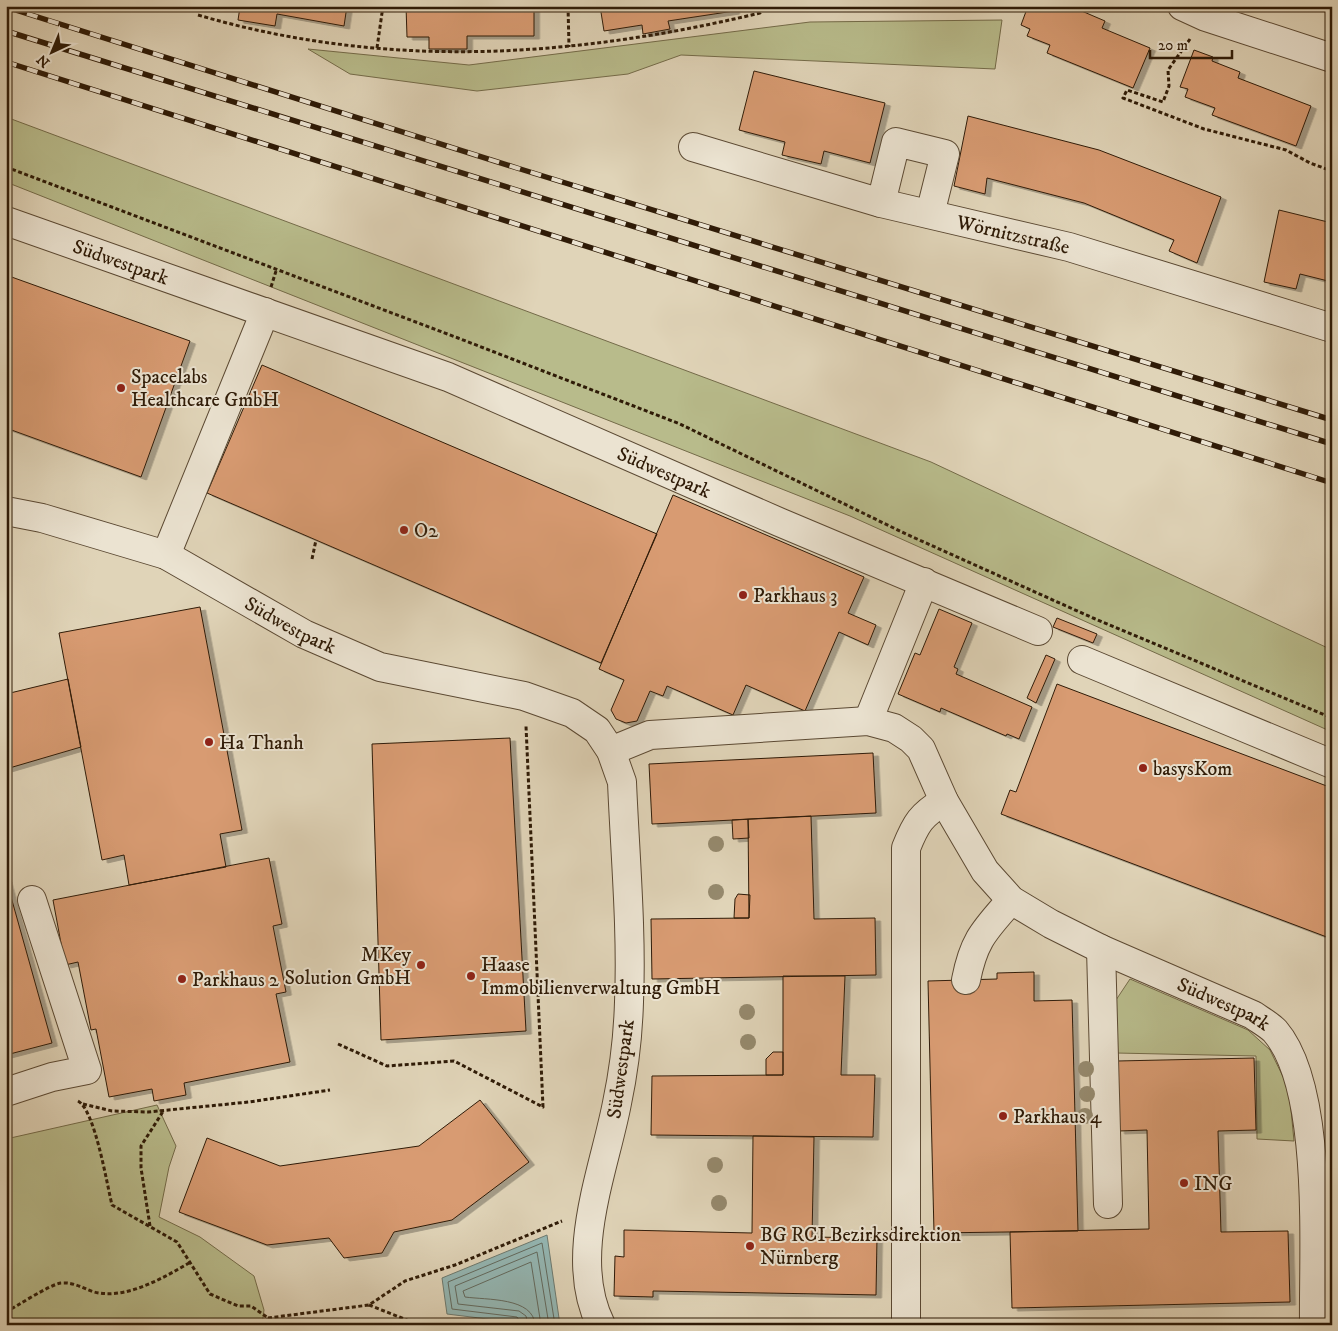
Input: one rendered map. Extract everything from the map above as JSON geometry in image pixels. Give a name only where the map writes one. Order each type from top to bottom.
[{"type":"street","points":[[1194,11],[1332,58]]},
{"type":"street","points":[[881,203],[896,142],[945,154],[930,214]]},
{"type":"street","name":"Wörnitzstraße","points":[[693,148],[881,203],[1070,247],[1332,328]]},
{"type":"street","name":"Südwestpark","points":[[6,221],[448,377],[1038,631]]},
{"type":"street","points":[[166,555],[265,312]]},
{"type":"street","name":"Südwestpark","points":[[6,511],[42,518],[166,555],[304,634],[380,667],[524,696],[572,713],[597,730],[611,751],[622,782],[629,1002],[624,1062],[617,1104],[598,1178],[586,1265],[589,1295],[601,1325]]},
{"type":"street","points":[[868,721],[924,582]]},
{"type":"street","points":[[1082,660],[1332,764]]},
{"type":"street","name":"Südwestpark","points":[[611,751],[650,735],[868,721],[894,728],[911,739],[921,749],[944,801],[984,870],[1011,900],[1051,924],[1101,949],[1253,1015],[1274,1030],[1295,1065],[1304,1095],[1313,1180],[1314,1325]]},
{"type":"street","points":[[906,1325],[906,848],[916,822],[929,810],[944,801]]},
{"type":"street","points":[[6,1092],[52,1077],[92,1070],[32,900]]},
{"type":"street","points":[[966,980],[971,954],[980,937],[1011,900]]},
{"type":"street","points":[[1101,949],[1108,1204]]},
{"type":"path","points":[[377,48],[383,6]]},
{"type":"path","points":[[568,6],[569,47]]},
{"type":"path","points":[[198,15],[276,34],[377,48],[427,53],[493,52],[569,47],[701,27],[760,13],[768,6]]},
{"type":"path","points":[[1194,11],[1168,70],[1169,86],[1163,102],[1127,90],[1124,98],[1204,129],[1286,150],[1310,163],[1332,171]]},
{"type":"path","points":[[6,167],[680,424],[906,534],[1084,614],[1332,718]]},
{"type":"path","points":[[312,559],[316,540]]},
{"type":"path","points":[[338,1044],[387,1066],[454,1061],[543,1107],[524,696]]},
{"type":"path","points":[[52,1077],[73,1098],[83,1104],[112,1111],[164,1110],[249,1102],[330,1090]]},
{"type":"path","points":[[83,1104],[94,1128],[112,1205],[178,1242],[189,1263],[210,1294],[238,1306],[251,1306],[268,1318],[369,1305],[405,1281],[455,1265],[560,1221],[590,1226]]},
{"type":"path","points":[[150,1226],[141,1168],[141,1146],[164,1110]]},
{"type":"path","points":[[6,1312],[59,1283],[74,1284],[95,1292],[116,1293],[146,1284],[189,1263]]},
{"type":"path","points":[[369,1305],[417,1324],[458,1322],[480,1325]]},
{"type":"path","points":[[267,1325],[268,1318]]},
{"type":"green space","points":[[1002,20],[995,69],[681,55],[628,74],[477,91],[350,74],[308,49],[469,65],[810,22]]},
{"type":"green space","points":[[6,117],[931,462],[1332,650],[1332,732],[850,516],[6,182]]},
{"type":"green space","points":[[1130,979],[1248,1030],[1270,1050],[1289,1089],[1294,1141],[1257,1139],[1256,1056],[1116,1053],[1114,1003]]},
{"type":"green space","points":[[157,1105],[176,1146],[169,1167],[159,1217],[200,1237],[254,1276],[264,1310],[262,1325],[6,1325],[6,1139]]},
{"type":"water","points":[[547,1235],[560,1325],[536,1325],[447,1314],[442,1278]]},
{"type":"building","points":[[235,6],[347,6],[344,26],[277,14],[275,26],[238,20],[240,7]]},
{"type":"building","points":[[406,6],[534,6],[534,36],[467,36],[467,49],[429,49],[429,37],[407,37]]},
{"type":"building","points":[[600,6],[734,6],[734,11],[668,21],[670,29],[643,34],[642,25],[604,31]]},
{"type":"building","points":[[1028,6],[1070,6],[1105,21],[1102,28],[1150,48],[1133,88],[1047,53],[1050,45],[1027,36],[1030,29],[1021,25]]},
{"type":"building","points":[[1194,50],[1213,57],[1212,61],[1240,72],[1238,78],[1311,106],[1296,146],[1212,115],[1215,108],[1185,97],[1188,89],[1180,87]]},
{"type":"building","points":[[754,71],[885,103],[870,163],[824,151],[821,164],[782,155],[785,142],[739,130]]},
{"type":"building","points":[[968,116],[1099,150],[1221,197],[1197,263],[1169,251],[1174,240],[1084,203],[987,178],[985,194],[954,186]]},
{"type":"building","points":[[1279,210],[1332,223],[1332,282],[1300,274],[1296,289],[1264,282]]},
{"type":"building","points":[[6,275],[190,341],[141,477],[6,428]]},
{"type":"building","points":[[262,365],[657,534],[601,663],[207,493]]},
{"type":"building","name":"Parkhaus 3","points":[[673,495],[864,577],[848,613],[876,625],[868,645],[839,632],[805,711],[746,685],[733,715],[667,686],[663,696],[650,691],[637,721],[626,723],[616,719],[611,710],[624,680],[599,669]]},
{"type":"building","points":[[200,607],[242,830],[220,834],[226,867],[129,885],[124,855],[102,860],[59,633]]},
{"type":"building","points":[[939,609],[972,623],[954,667],[958,669],[956,674],[1032,707],[1019,739],[1007,734],[1006,736],[941,708],[940,712],[898,694],[915,653],[920,655]]},
{"type":"building","points":[[1057,618],[1097,634],[1093,643],[1053,627]]},
{"type":"building","points":[[1046,655],[1055,659],[1036,703],[1027,698]]},
{"type":"building","points":[[68,679],[81,747],[6,769],[6,694]]},
{"type":"building","points":[[1057,684],[1332,788],[1332,939],[1001,814],[1010,790],[1016,792]]},
{"type":"building","points":[[510,738],[526,1031],[381,1040],[372,744]]},
{"type":"building","points":[[873,753],[876,813],[652,824],[649,764]]},
{"type":"building","points":[[811,816],[814,919],[875,918],[876,975],[652,979],[651,919],[749,918],[748,819]]},
{"type":"building","points":[[748,819],[749,838],[733,839],[732,820]]},
{"type":"building","name":"Parkhaus 2","points":[[269,858],[282,924],[273,926],[286,992],[276,994],[290,1062],[184,1083],[186,1095],[154,1101],[152,1089],[109,1097],[96,1029],[91,1030],[78,962],[65,965],[53,900]]},
{"type":"building","points":[[6,879],[52,1043],[6,1055]]},
{"type":"building","points":[[738,894],[750,895],[749,918],[734,918],[735,899]]},
{"type":"building","name":"Parkhaus 4","points":[[1034,972],[1034,1001],[1072,1000],[1078,1231],[934,1233],[928,981],[997,979],[997,973]]},
{"type":"building","points":[[783,976],[845,976],[841,1075],[875,1075],[873,1137],[651,1135],[652,1076],[783,1075]]},
{"type":"building","points":[[773,1052],[783,1052],[783,1075],[766,1075],[766,1059]]},
{"type":"building","points":[[1254,1058],[1256,1130],[1218,1131],[1221,1232],[1288,1231],[1290,1302],[1012,1308],[1010,1232],[1149,1229],[1147,1130],[1119,1131],[1117,1061]]},
{"type":"building","points":[[480,1100],[529,1162],[452,1220],[394,1232],[382,1253],[344,1258],[329,1238],[267,1245],[179,1212],[207,1138],[280,1166],[419,1146]]},
{"type":"building","points":[[753,1136],[814,1137],[812,1237],[877,1238],[876,1295],[653,1291],[653,1297],[614,1296],[615,1256],[624,1257],[624,1230],[752,1233]]},
{"type":"railway","points":[[6,7],[517,168],[1332,420]]},
{"type":"railway","points":[[6,31],[1332,444]]},
{"type":"railway","points":[[6,62],[1332,483]]},
{"type":"place","name":"Spacelabs Healthcare GmbH","points":[[121,388]]},
{"type":"place","name":"O2","points":[[404,530]]},
{"type":"place","name":"Parkhaus 3","points":[[743,595]]},
{"type":"place","name":"Ha Thanh","points":[[209,742]]},
{"type":"place","name":"basysKom","points":[[1143,768]]},
{"type":"place","name":"MKey Solution GmbH","points":[[421,965]]},
{"type":"place","name":"Haase Immobilienverwaltung GmbH","points":[[471,976]]},
{"type":"place","name":"Parkhaus 2","points":[[182,979]]},
{"type":"place","name":"Parkhaus 4","points":[[1003,1116]]},
{"type":"place","name":"ING","points":[[1184,1183]]},
{"type":"place","name":"BG RCI Bezirksdirektion Nürnberg","points":[[750,1246]]}]
